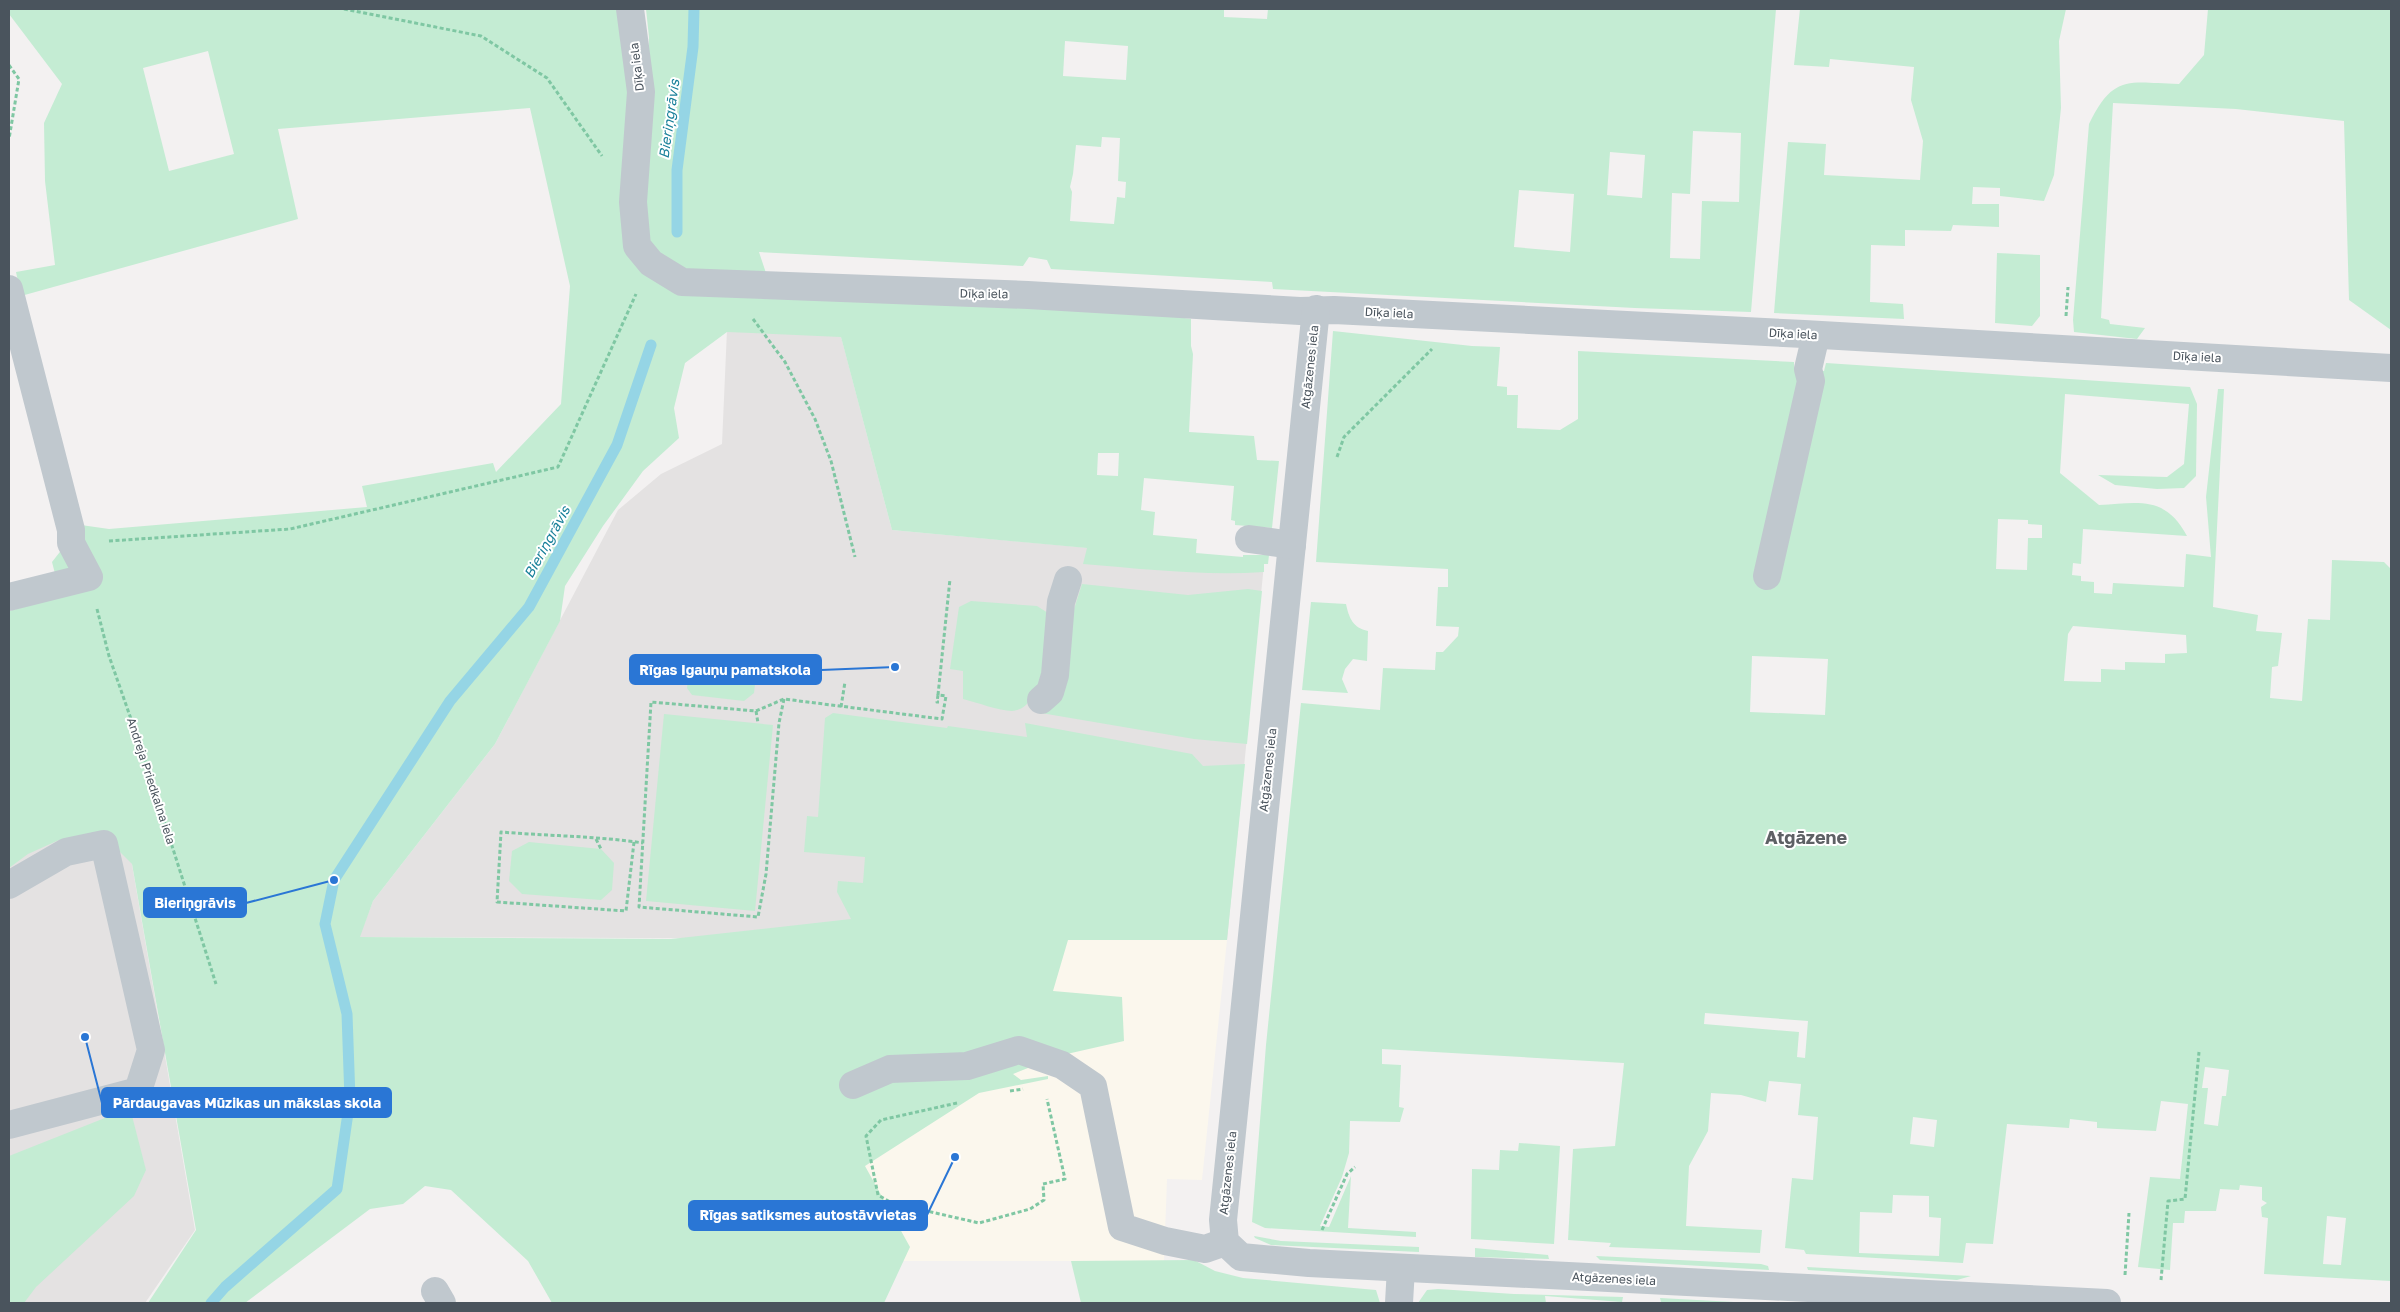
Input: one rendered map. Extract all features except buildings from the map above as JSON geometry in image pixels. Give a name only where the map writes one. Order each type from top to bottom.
[{"type":"street","name":"Dīķa iela","points":[[630,9],[641,92],[634,202],[637,246],[650,263],[682,282],[1047,296],[1300,311],[1316,309],[2391,368]]},
{"type":"street","points":[[9,289],[71,530],[71,542],[89,577],[9,597]]},
{"type":"street","name":"Atgāzenes iela","points":[[1316,309],[1224,1210],[1225,1242],[1241,1257],[1308,1264],[2107,1303]]},
{"type":"street","points":[[1767,576],[1811,381],[1808,369],[1816,335]]},
{"type":"street","points":[[1249,539],[1292,546]]},
{"type":"street","points":[[1041,700],[1050,692],[1055,675],[1061,602],[1068,580]]},
{"type":"street","points":[[9,885],[66,852],[104,844],[151,1050],[138,1091],[9,1125]]},
{"type":"street","points":[[853,1085],[890,1068],[967,1066],[1019,1050],[1062,1065],[1093,1086],[1122,1227],[1165,1241],[1205,1249],[1225,1242]]},
{"type":"street","points":[[1399,1303],[1400,1268]]},
{"type":"path","points":[[344,9],[481,36],[547,78],[634,202]]},
{"type":"path","points":[[9,65],[19,79],[9,139]]},
{"type":"path","points":[[71,542],[290,529],[558,467],[650,263]]},
{"type":"path","points":[[733,284],[742,306],[785,362],[815,419],[831,462],[855,557]]},
{"type":"path","points":[[1335,464],[1344,437],[1434,348]]},
{"type":"path","name":"Andreja Priedkalna iela","points":[[89,577],[109,656],[138,739],[216,984]]},
{"type":"path","points":[[939,702],[937,702],[950,579]]},
{"type":"path","points":[[841,706],[845,682]]},
{"type":"path","points":[[784,699],[779,723],[766,874],[758,917],[639,907],[652,702],[756,711],[784,699],[942,720],[946,696],[938,695]]},
{"type":"path","points":[[756,711],[758,723]]},
{"type":"path","points":[[634,842],[626,911],[497,902],[501,832],[596,839],[634,842],[644,843]]},
{"type":"path","points":[[596,839],[601,849]]},
{"type":"path","points":[[2162,1280],[2168,1201],[2184,1199],[2199,1052]]},
{"type":"path","points":[[1047,1099],[1093,1086]]},
{"type":"path","points":[[1003,1093],[1031,1087]]},
{"type":"path","points":[[965,1101],[881,1120],[866,1136],[878,1195],[892,1203],[979,1223],[1030,1209],[1044,1200],[1043,1184],[1065,1179],[1047,1099],[1043,1092]]},
{"type":"path","points":[[1320,1232],[1347,1174],[1355,1167]]},
{"type":"path","points":[[2124,1278],[2130,1213]]},
{"type":"shaded area","points":[[728,307],[834,310],[892,530],[1264,564],[1227,940],[359,937],[373,901],[495,744],[618,510],[661,474],[722,444]]},
{"type":"shaded area","points":[[115,766],[195,1230],[145,1303],[9,1303],[9,845]]},
{"type":"shaded area","points":[[834,939],[1227,940],[1202,1180],[1167,1179],[1164,1261],[838,1261]]},
{"type":"green space","points":[[9,9],[620,9],[647,77],[649,37],[646,9],[1224,9],[1224,17],[1267,19],[1268,9],[1776,9],[1751,312],[1635,308],[1273,289],[1272,282],[1051,269],[1047,260],[1029,257],[1023,266],[759,252],[774,297],[1138,311],[1191,319],[1191,346],[1193,354],[1189,432],[1254,436],[1257,460],[1279,461],[1272,528],[1235,525],[1235,521],[1231,520],[1234,486],[1144,478],[1141,510],[1155,512],[1153,535],[1197,539],[1196,553],[1243,557],[1243,555],[1269,555],[1268,564],[1264,564],[1264,572],[1196,573],[1083,564],[1087,548],[892,530],[841,337],[727,332],[685,363],[674,408],[679,438],[643,471],[603,526],[565,586],[560,621],[495,744],[373,901],[360,937],[671,939],[851,919],[837,892],[838,881],[863,883],[865,857],[804,852],[807,816],[818,817],[825,718],[833,713],[1027,737],[1025,723],[1192,754],[1203,766],[1245,764],[1227,940],[1068,940],[1053,991],[1122,997],[1124,1041],[1058,1056],[1013,1074],[1021,1080],[1048,1076],[1048,1079],[979,1093],[865,1166],[910,1247],[884,1303],[552,1303],[528,1261],[451,1190],[425,1186],[403,1204],[370,1209],[245,1303],[148,1303],[196,1230],[132,864],[110,842],[59,840],[28,854],[9,868],[9,611],[61,597],[52,562],[81,525],[109,529],[367,507],[362,486],[493,463],[496,472],[561,404],[570,286],[530,108],[278,129],[298,219],[21,296],[16,272],[55,265],[45,181],[44,123],[62,84],[9,14]],"holes":[[[1065,41],[1128,46],[1126,80],[1063,76]],[[208,51],[234,154],[169,171],[143,68]],[[1693,131],[1741,133],[1739,202],[1702,201],[1700,259],[1670,258],[1672,193],[1690,194]],[[1102,137],[1120,138],[1118,181],[1126,182],[1125,198],[1117,197],[1114,224],[1070,221],[1072,192],[1070,187],[1076,145],[1101,147]],[[1610,152],[1645,155],[1642,198],[1607,195]],[[1519,190],[1574,194],[1570,252],[1514,247]],[[1098,453],[1119,453],[1118,476],[1097,475]]]},
{"type":"green space","points":[[1800,9],[2066,9],[2059,41],[2061,108],[2054,175],[2044,201],[2000,196],[2000,188],[1973,187],[1972,204],[1999,204],[1999,227],[1953,225],[1951,231],[1905,230],[1905,246],[1871,245],[1870,302],[1903,304],[1904,319],[1774,313],[1788,142],[1826,144],[1824,175],[1920,180],[1923,141],[1911,100],[1914,67],[1830,59],[1829,67],[1794,65]]},
{"type":"green space","points":[[2208,9],[2391,9],[2391,330],[2349,300],[2344,121],[2236,109],[2113,103],[2101,318],[2109,320],[2110,324],[2145,328],[2137,339],[2074,332],[2073,320],[2089,124],[2098,108],[2115,89],[2135,83],[2179,84],[2204,55]]},
{"type":"green space","points":[[1997,253],[2040,255],[2040,316],[2032,326],[1995,323]]},
{"type":"green space","points":[[1333,331],[1472,346],[1500,347],[1497,386],[1507,387],[1507,395],[1518,395],[1517,428],[1560,430],[1578,419],[1578,351],[1794,362],[1794,369],[1824,371],[1826,363],[2190,387],[2197,404],[2196,476],[2184,488],[2157,489],[2115,485],[2098,475],[2167,477],[2184,464],[2189,404],[2065,394],[2060,473],[2099,505],[2139,503],[2150,504],[2160,508],[2179,523],[2187,536],[2083,529],[2081,564],[2073,563],[2072,575],[2081,576],[2081,581],[2094,582],[2094,593],[2112,594],[2113,583],[2184,587],[2186,554],[2211,557],[2206,497],[2218,389],[2224,389],[2213,607],[2258,615],[2256,631],[2282,633],[2278,666],[2272,667],[2270,698],[2302,701],[2308,619],[2330,620],[2332,560],[2384,562],[2391,569],[2391,1281],[2264,1274],[2268,1218],[2262,1217],[2261,1207],[2267,1203],[2262,1200],[2262,1187],[2240,1185],[2239,1190],[2220,1189],[2216,1211],[2185,1211],[2184,1223],[2173,1223],[2170,1270],[2138,1267],[2150,1177],[2180,1179],[2188,1104],[2161,1101],[2156,1131],[2097,1128],[2097,1122],[2070,1119],[2069,1128],[2007,1124],[1993,1244],[1966,1243],[1963,1263],[1806,1254],[1804,1250],[1785,1248],[1792,1178],[1813,1180],[1818,1117],[1798,1115],[1801,1084],[1769,1081],[1766,1102],[1741,1095],[1711,1093],[1708,1131],[1689,1166],[1686,1226],[1762,1230],[1760,1253],[1609,1247],[1611,1243],[1568,1240],[1573,1149],[1615,1146],[1624,1063],[1382,1049],[1382,1064],[1401,1065],[1399,1107],[1404,1108],[1400,1122],[1350,1121],[1349,1153],[1342,1177],[1320,1226],[1329,1227],[1351,1176],[1348,1228],[1416,1232],[1416,1237],[1265,1228],[1252,1222],[1266,1045],[1301,703],[1380,710],[1383,668],[1435,670],[1436,652],[1443,652],[1458,636],[1459,627],[1436,626],[1438,587],[1448,587],[1448,569],[1316,562]],"holes":[[[1998,519],[2028,520],[2028,524],[2042,525],[2042,538],[2028,538],[2027,570],[1996,569]],[[2073,626],[2186,635],[2187,653],[2165,654],[2165,663],[2125,662],[2125,670],[2101,669],[2101,682],[2064,681],[2068,634]],[[1752,656],[1828,659],[1825,715],[1750,712]],[[1705,1013],[1808,1021],[1805,1058],[1797,1057],[1799,1032],[1704,1024]],[[2205,1067],[2229,1070],[2226,1096],[2222,1096],[2218,1126],[2204,1124],[2208,1088],[2202,1088]],[[1913,1117],[1937,1120],[1934,1147],[1910,1144]],[[1893,1195],[1929,1196],[1929,1217],[1941,1218],[1939,1256],[1859,1253],[1860,1212],[1892,1213]],[[2327,1216],[2346,1218],[2341,1265],[2323,1264]]]},
{"type":"green space","points":[[1082,584],[1188,595],[1248,589],[1262,591],[1247,744],[1194,739],[1041,713]]},
{"type":"green space","points":[[971,601],[1037,606],[1048,613],[1042,671],[1032,698],[1023,707],[1007,711],[963,699],[963,671],[950,669],[959,607]]},
{"type":"green space","points":[[1311,602],[1346,604],[1352,622],[1363,630],[1368,631],[1367,661],[1353,659],[1345,669],[1342,679],[1348,693],[1302,690]]},
{"type":"green space","points":[[690,659],[757,667],[754,693],[744,701],[692,695],[687,688]]},
{"type":"green space","points":[[664,714],[773,725],[755,911],[646,901]]},
{"type":"green space","points":[[529,842],[601,849],[614,863],[612,890],[601,900],[522,894],[509,881],[512,851]]},
{"type":"green space","points":[[130,1108],[146,1170],[134,1196],[36,1287],[24,1303],[9,1303],[9,1156]]},
{"type":"green space","points":[[1519,1143],[1560,1146],[1554,1244],[1471,1239],[1472,1169],[1499,1170],[1500,1150],[1518,1151]]},
{"type":"green space","points":[[1254,1236],[1281,1241],[1419,1247],[1419,1252],[1271,1245]]},
{"type":"green space","points":[[1475,1248],[1548,1255],[1549,1259],[1475,1257]]},
{"type":"green space","points":[[1596,1256],[1761,1264],[1768,1266],[1769,1270],[1600,1260]]},
{"type":"green space","points":[[1194,1260],[1215,1271],[1243,1278],[1376,1290],[1380,1303],[1081,1303],[1071,1261]]},
{"type":"green space","points":[[1807,1267],[1971,1276],[1957,1280],[1808,1270]]},
{"type":"green space","points":[[1438,1289],[1514,1294],[1623,1297],[1622,1302],[1545,1296],[1546,1303],[1418,1303],[1427,1290]]},
{"type":"green space","points":[[1660,1298],[1734,1302],[1734,1303],[1661,1302]]},
{"type":"waterway","name":"Bieriņgrāvis","points":[[677,232],[677,170],[693,47],[694,9]]},
{"type":"waterway","name":"Bieriņgrāvis","points":[[211,1303],[225,1287],[337,1189],[350,1099],[347,1014],[325,924],[334,880],[450,701],[529,607],[617,445],[651,345]]},
{"type":"place","name":"Rīgas Igauņu pamatskola","points":[[895,667]]},
{"type":"place","name":"Bieriņgrāvis","points":[[334,880]]},
{"type":"place","name":"Pārdaugavas Mūzikas un mākslas skola","points":[[85,1037]]},
{"type":"place","name":"Rīgas satiksmes autostāvvietas","points":[[955,1157]]},
{"type":"district","name":"Atgāzene","points":[[1806,838]]}]
